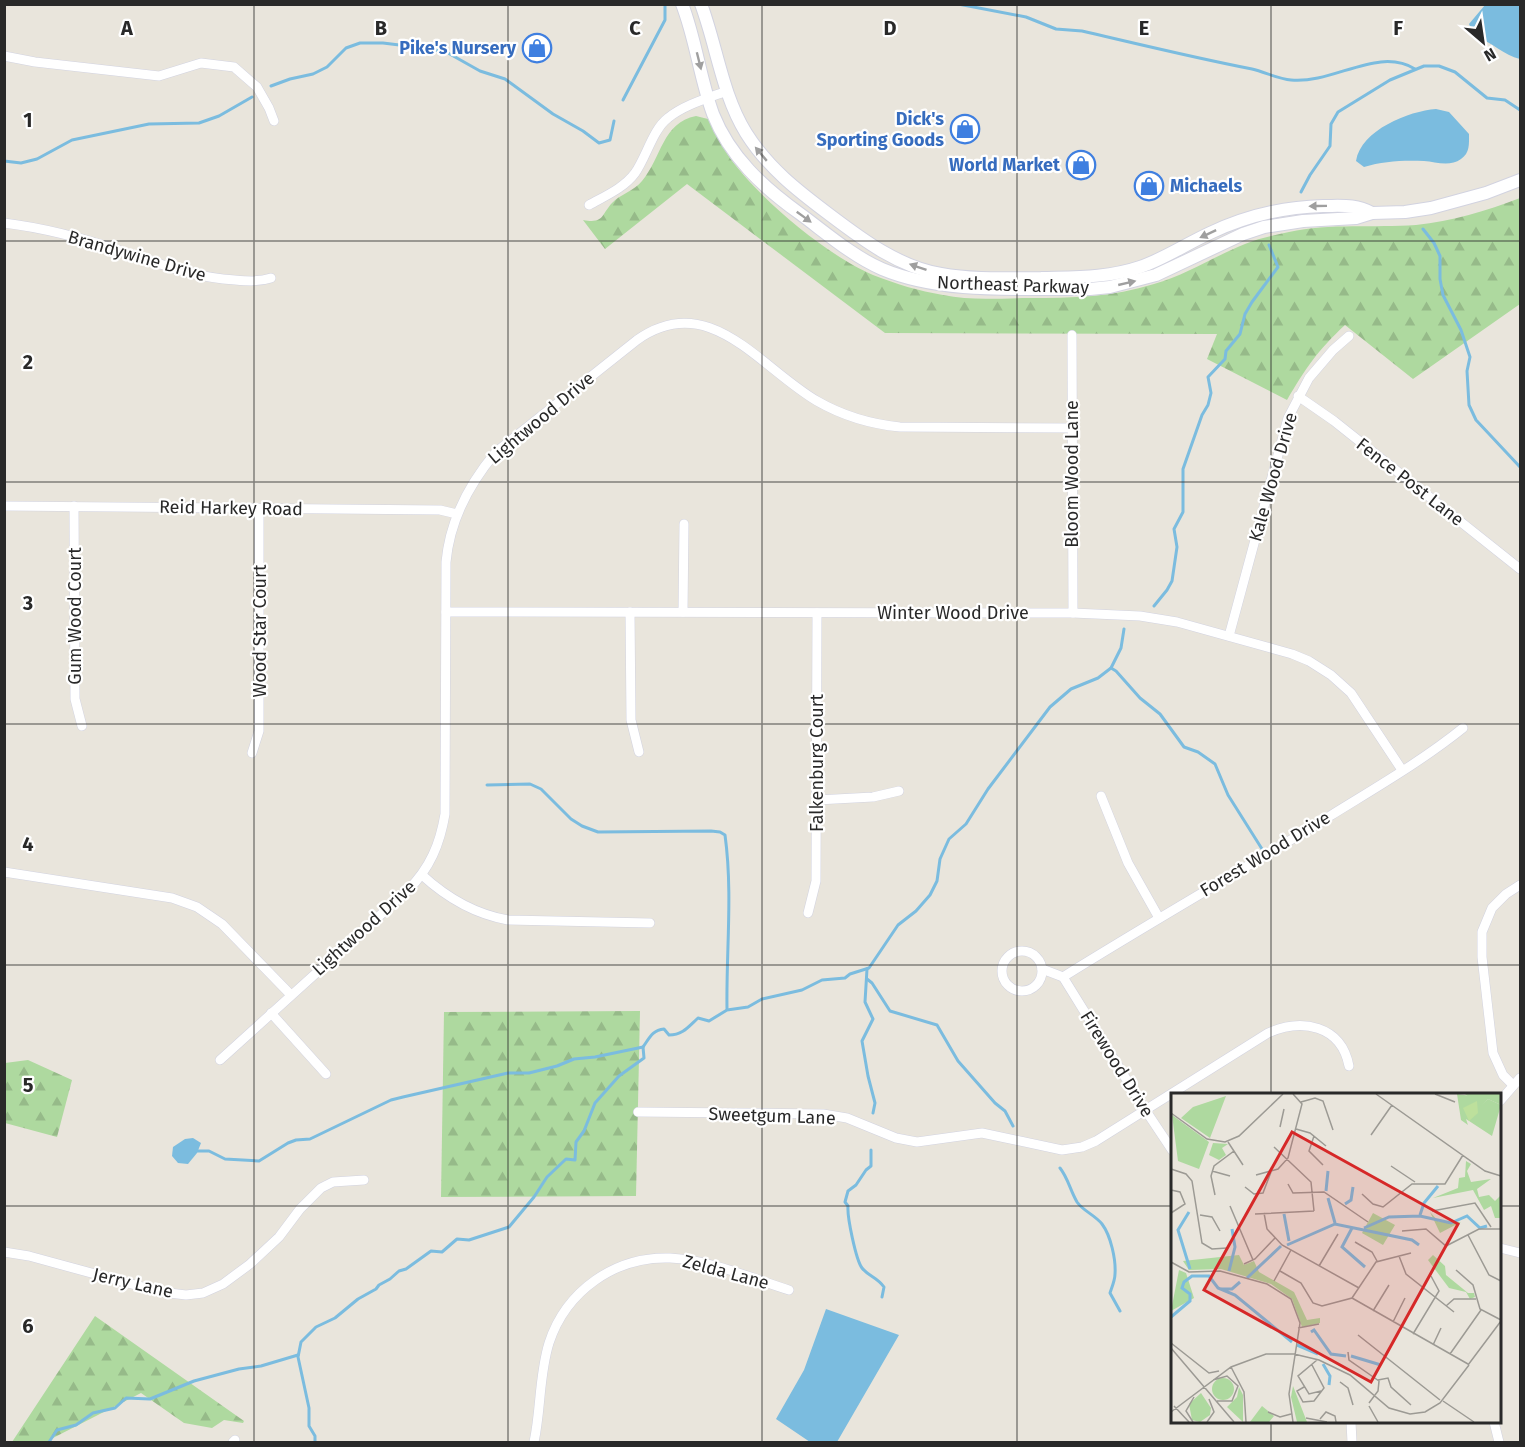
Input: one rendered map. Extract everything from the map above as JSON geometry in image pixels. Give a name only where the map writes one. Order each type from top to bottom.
[{"type":"street","name":"Northeast Parkway","points":[[682,4],[714,115],[739,160],[770,192],[859,256],[880,268],[925,283],[963,287],[1090,289],[1110,287],[1156,275],[1264,227],[1431,208],[1486,193],[1521,180]]},
{"type":"street","name":"Northeast Parkway","points":[[701,4],[733,107],[750,138],[787,183],[882,252],[919,268],[939,274],[970,278],[1087,277],[1121,273],[1141,267],[1211,232],[1263,213],[1306,206],[1358,206],[1372,213]]},
{"type":"street","points":[[4,56],[35,62],[159,76],[201,63],[234,67],[257,87],[274,121]]},
{"type":"street","points":[[589,205],[628,181],[667,118],[727,91]]},
{"type":"street","name":"Brandywine Drive","points":[[4,223],[76,238],[197,276],[250,281],[271,278]]},
{"type":"street","name":"Lightwood Drive","points":[[220,1060],[422,875],[437,849],[445,814],[448,549],[457,514],[478,473],[507,442],[637,340],[653,330],[672,324],[702,325],[725,334],[814,400],[874,424],[900,427],[1072,428]]},
{"type":"street","name":"Bloom Wood Lane","points":[[1072,335],[1072,613]]},
{"type":"street","name":"Kale Wood Drive","points":[[1229,636],[1284,430],[1298,396],[1319,365],[1349,336]]},
{"type":"street","name":"Fence Post Lane","points":[[1298,396],[1521,569]]},
{"type":"street","name":"Reid Harkey Road","points":[[4,506],[440,510],[457,514]]},
{"type":"street","name":"Gum Wood Court","points":[[74,506],[75,699],[82,726]]},
{"type":"street","name":"Wood Star Court","points":[[252,753],[259,731],[259,509]]},
{"type":"street","points":[[683,612],[684,524]]},
{"type":"street","name":"Winter Wood Drive","points":[[446,612],[1072,613],[1155,618],[1292,654],[1331,675],[1351,693],[1360,705],[1402,770]]},
{"type":"street","points":[[630,612],[631,720],[639,752]]},
{"type":"street","name":"Falkenburg Court","points":[[808,913],[816,881],[817,613]]},
{"type":"street","name":"Forest Wood Drive","points":[[1063,977],[1241,871],[1443,744],[1463,728]]},
{"type":"street","points":[[817,800],[873,797],[899,790]]},
{"type":"street","points":[[1101,796],[1128,863],[1159,918]]},
{"type":"street","points":[[4,872],[158,895],[186,902],[211,915],[222,924],[291,995]]},
{"type":"street","points":[[422,875],[460,904],[496,918],[650,923]]},
{"type":"street","points":[[1513,1085],[1503,1075],[1493,1053],[1482,957],[1482,932],[1492,908],[1506,894],[1521,885]]},
{"type":"street","points":[[1020,952],[1034,955],[1042,969],[1040,981],[1036,986],[1023,992],[1011,988],[1003,974],[1006,959],[1020,952]]},
{"type":"street","points":[[1042,969],[1063,977]]},
{"type":"street","name":"Firewood Drive","points":[[1063,977],[1171,1147]]},
{"type":"street","points":[[271,1013],[326,1074]]},
{"type":"street","name":"Sweetgum Lane","points":[[1174,1093],[1268,1033],[1279,1028],[1298,1025],[1328,1032],[1347,1053],[1349,1066]]},
{"type":"street","points":[[1501,1100],[1521,1078]]},
{"type":"street","name":"Sweetgum Lane","points":[[638,1112],[823,1114],[847,1118],[896,1138],[917,1142],[982,1133],[1062,1150],[1082,1147],[1096,1141],[1171,1095]]},
{"type":"street","name":"Jerry Lane","points":[[4,1252],[29,1256],[162,1292],[186,1295],[203,1293],[223,1284],[250,1264],[279,1237],[300,1209],[321,1188],[333,1182],[364,1180]]},
{"type":"street","points":[[1501,1248],[1521,1253]]},
{"type":"street","name":"Zelda Lane","points":[[534,1443],[544,1362],[555,1327],[581,1290],[605,1273],[635,1262],[671,1258],[714,1266],[789,1290]]},
{"type":"street","points":[[1351,1423],[1352,1443]]},
{"type":"street","points":[[1494,1423],[1499,1443]]},
{"type":"green space","points":[[696,116],[708,119],[728,155],[756,189],[814,239],[854,266],[873,275],[925,291],[954,297],[986,299],[1061,298],[1108,294],[1166,280],[1245,244],[1273,236],[1305,229],[1400,226],[1443,221],[1520,198],[1520,304],[1413,379],[1345,325],[1313,360],[1287,400],[1207,359],[1217,334],[885,333],[687,184],[605,249],[583,220],[599,220],[615,200],[639,184],[649,172],[669,133],[685,120]]},
{"type":"green space","points":[[640,1011],[636,1196],[441,1197],[444,1012]]},
{"type":"green space","points":[[28,1060],[72,1080],[57,1137],[5,1123],[5,1063]]},
{"type":"green space","points":[[95,1316],[244,1421],[243,1423],[224,1420],[212,1428],[184,1423],[141,1393],[48,1442],[12,1442]]},
{"type":"water","points":[[1485,5],[1520,5],[1520,59],[1475,37],[1469,24]]},
{"type":"water","points":[[1436,109],[1449,112],[1469,134],[1469,145],[1461,159],[1448,163],[1401,161],[1364,167],[1356,161],[1360,150],[1376,131],[1400,118]]},
{"type":"water","points":[[193,1138],[201,1143],[197,1153],[188,1164],[178,1163],[172,1156],[173,1147],[185,1139]]},
{"type":"water","points":[[826,1309],[899,1335],[837,1442],[810,1442],[776,1419],[804,1370]]},
{"type":"waterway","points":[[623,100],[665,20],[665,4]]},
{"type":"waterway","points":[[958,4],[1026,17],[1056,29],[1082,31],[1252,69],[1291,80],[1323,77],[1371,63],[1401,63],[1415,69]]},
{"type":"waterway","points":[[271,86],[313,74],[327,67],[346,48],[360,43],[383,43],[448,53],[480,71],[505,79],[553,114],[599,143],[610,140],[614,121]]},
{"type":"waterway","points":[[1301,192],[1330,146],[1331,124],[1338,112],[1390,80],[1424,66],[1439,66],[1455,72],[1487,98],[1505,100],[1520,110]]},
{"type":"waterway","points":[[4,161],[21,163],[37,159],[72,140],[149,124],[199,123],[219,116],[252,97]]},
{"type":"waterway","points":[[1423,229],[1434,243],[1440,256],[1443,295],[1461,330],[1470,357],[1467,371],[1469,405],[1476,420],[1520,467]]},
{"type":"waterway","points":[[1154,606],[1172,581],[1177,547],[1174,529],[1183,512],[1183,469],[1202,415],[1208,405],[1211,393],[1208,377],[1225,359],[1226,351],[1240,334],[1245,314],[1278,267],[1269,245]]},
{"type":"waterway","points":[[194,1151],[209,1151],[225,1159],[259,1161],[288,1143],[310,1139],[391,1100],[508,1073],[529,1073],[574,1059],[643,1047],[656,1031],[664,1029],[669,1035],[678,1033],[698,1018],[709,1021],[727,1010],[748,1007],[762,999],[802,990],[822,980],[845,978],[869,968],[898,925],[916,911],[930,895],[937,881],[940,859],[949,839],[966,824],[988,789],[1050,707],[1071,689],[1098,678],[1111,668],[1121,648],[1124,629]]},
{"type":"waterway","points":[[1111,668],[1140,698],[1160,714],[1184,747],[1198,752],[1215,764],[1228,795],[1262,849]]},
{"type":"waterway","points":[[487,785],[530,784],[541,789],[571,819],[598,832],[711,831],[725,835],[729,901],[727,1009]]},
{"type":"waterway","points":[[867,969],[865,1002],[873,1019],[862,1041],[875,1103],[873,1113]]},
{"type":"waterway","points":[[867,979],[890,1011],[937,1025],[958,1061],[995,1103],[1005,1111],[1013,1126]]},
{"type":"waterway","points":[[315,1442],[315,1436],[309,1426],[309,1408],[298,1357],[301,1342],[316,1327],[335,1318],[358,1299],[431,1251],[442,1252],[457,1239],[469,1240],[509,1227],[547,1177],[566,1159],[575,1160],[576,1142],[584,1131],[595,1103],[619,1076],[644,1058],[643,1047]]},
{"type":"waterway","points":[[871,1150],[871,1166],[856,1185],[848,1191],[845,1202],[848,1206],[857,1256],[864,1271],[884,1287],[882,1297]]},
{"type":"waterway","points":[[1060,1168],[1077,1202],[1099,1221],[1108,1235],[1115,1268],[1110,1293],[1120,1311]]},
{"type":"waterway","points":[[49,1442],[57,1430],[76,1425],[93,1413],[115,1408],[126,1398],[150,1399],[194,1381],[298,1355]]},
{"type":"place","name":"Pike's Nursery","points":[[537,48]]},
{"type":"place","name":"Dick's Sporting Goods","points":[[965,129]]},
{"type":"place","name":"World Market","points":[[1081,165]]},
{"type":"place","name":"Michaels","points":[[1149,186]]}]
